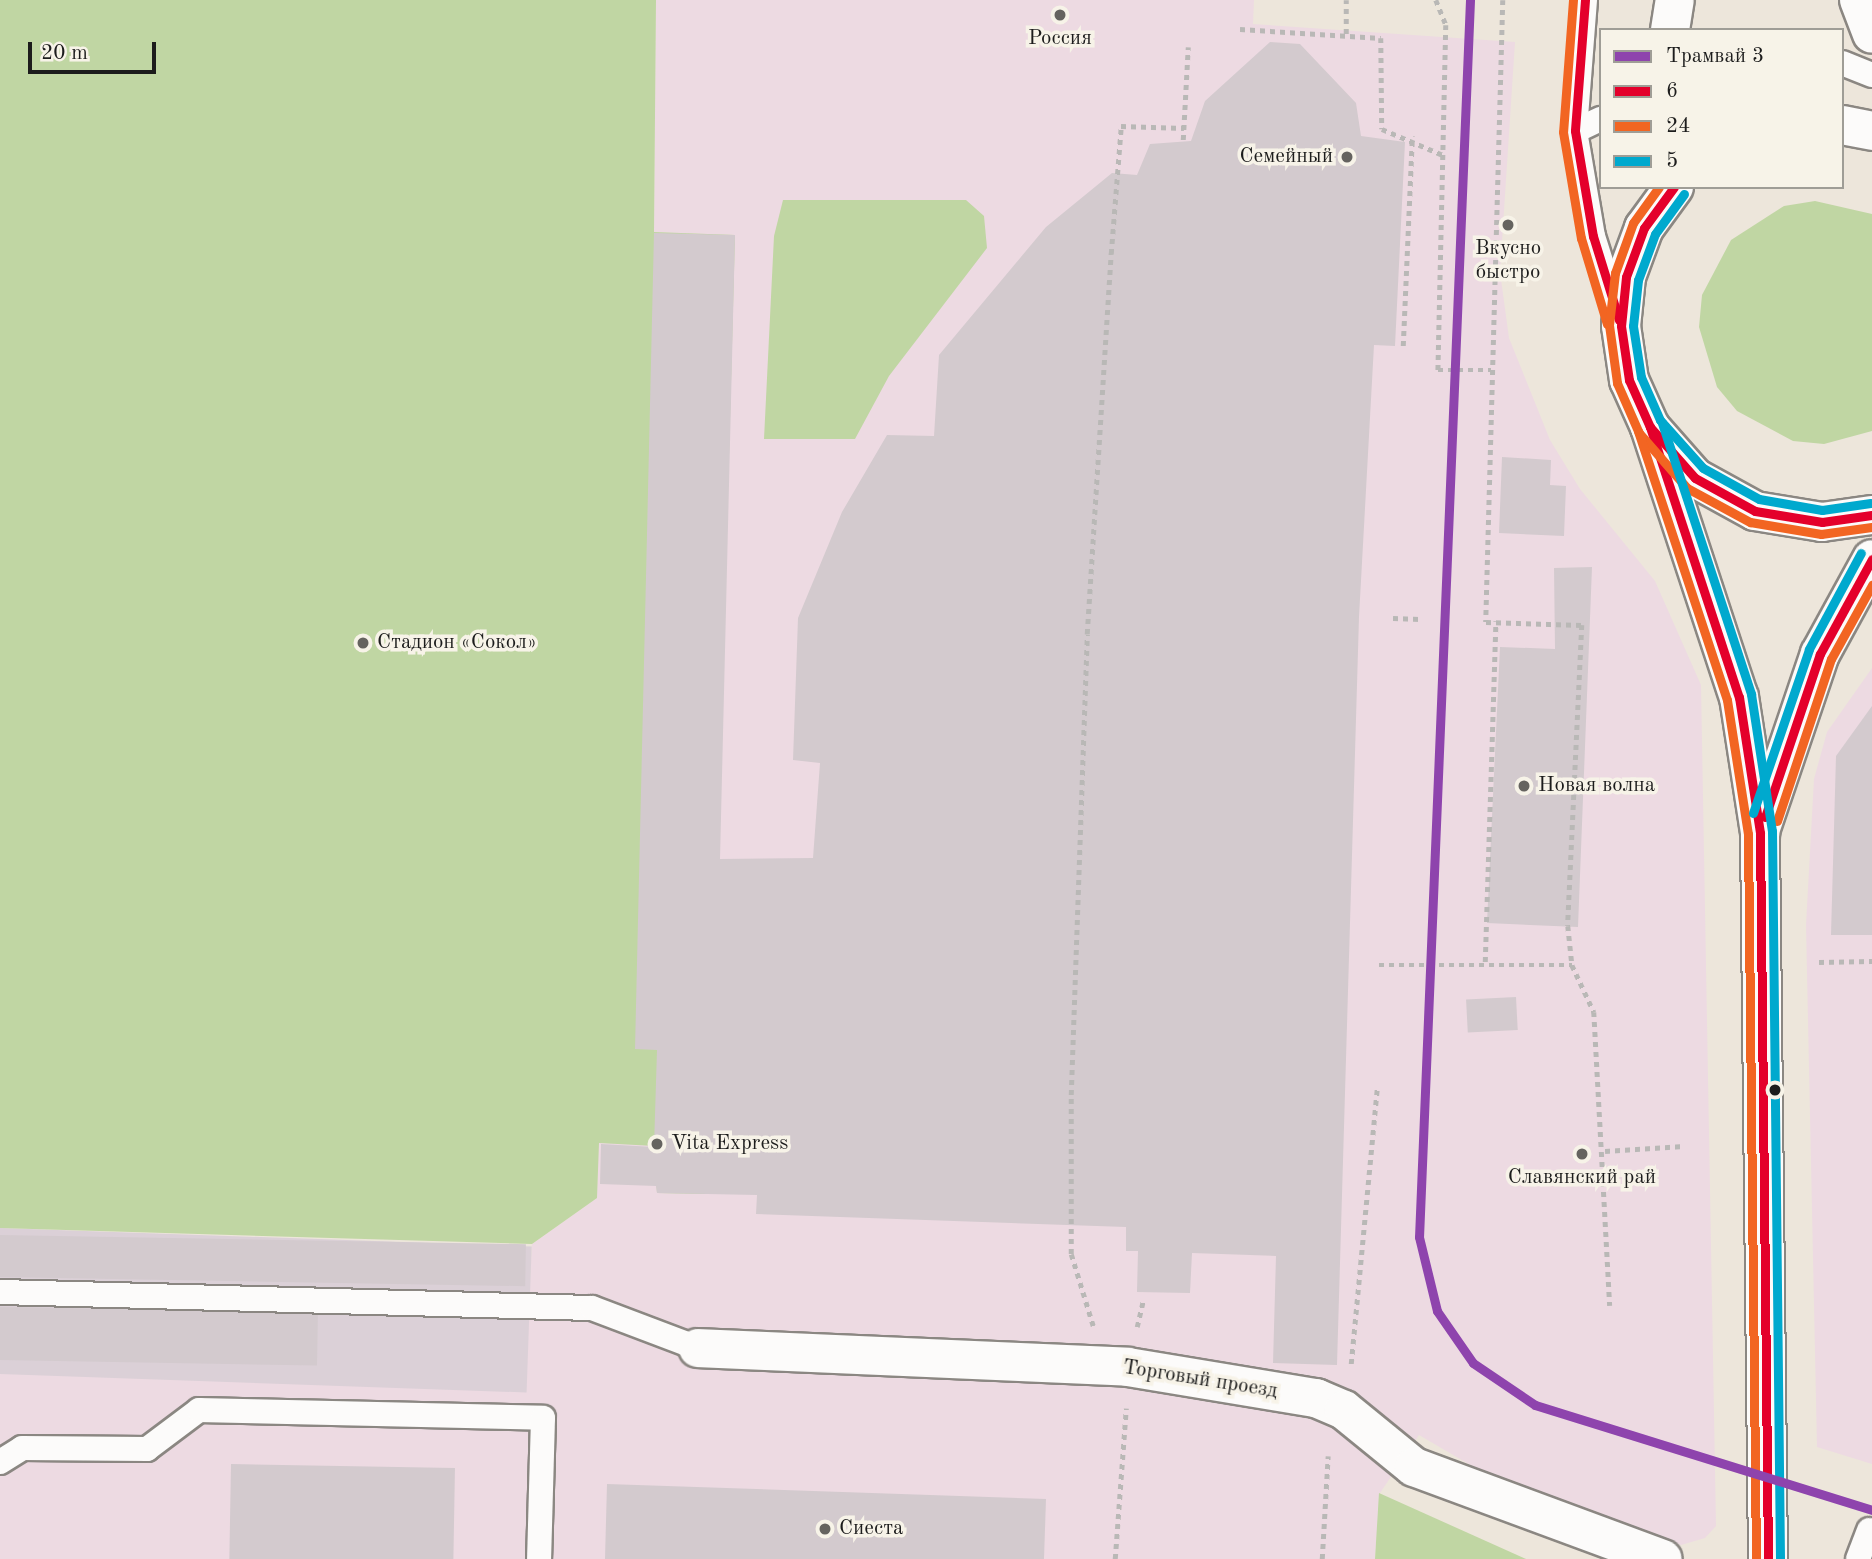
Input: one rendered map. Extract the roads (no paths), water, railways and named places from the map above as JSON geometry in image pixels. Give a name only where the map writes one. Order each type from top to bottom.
[{"type":"main road","points":[[1670,28],[1675,0]]},
{"type":"main road","points":[[1859,0],[1872,34]]},
{"type":"main road","points":[[1844,125],[1872,131]]},
{"type":"main road","points":[[1649,189],[1644,228],[1626,277],[1621,326],[1629,380],[1650,427],[1739,697],[1760,833],[1769,1559]]},
{"type":"main road","points":[[1644,228],[1673,189]]},
{"type":"main road","points":[[1650,427],[1695,478],[1755,511],[1822,522],[1872,515]]},
{"type":"main road","points":[[1760,833],[1820,654],[1872,559]]},
{"type":"main road","name":"Торговый проезд","points":[[698,1348],[1128,1367],[1316,1398],[1344,1410],[1414,1466],[1663,1559]]},
{"type":"lane","points":[[1585,0],[1576,131],[1593,236],[1621,326]]},
{"type":"lane","points":[[1844,64],[1872,75]]},
{"type":"lane","points":[[1576,131],[1599,120]]},
{"type":"lane","points":[[0,1292],[593,1308],[698,1348]]},
{"type":"lane","points":[[0,1462],[22,1448],[147,1449],[199,1410],[543,1418],[539,1559]]},
{"type":"lane","points":[[1858,1559],[1869,1530]]},
{"type":"tram line","name":"3","points":[[1470,0],[1419,1237],[1437,1311],[1473,1363],[1535,1405],[1872,1510]]},
{"type":"place","name":"Россия","points":[[1060,15]]},
{"type":"place","name":"Семейный","points":[[1347,157]]},
{"type":"place","name":"Вкусно быстро","points":[[1508,225]]},
{"type":"place","name":"Стадион «Сокол»","points":[[363,643]]},
{"type":"place","name":"Новая волна","points":[[1524,786]]},
{"type":"place","name":"Vita Express","points":[[657,1144]]},
{"type":"place","name":"Славянский рай","points":[[1582,1154]]},
{"type":"place","name":"Сиеста","points":[[825,1529]]}]
